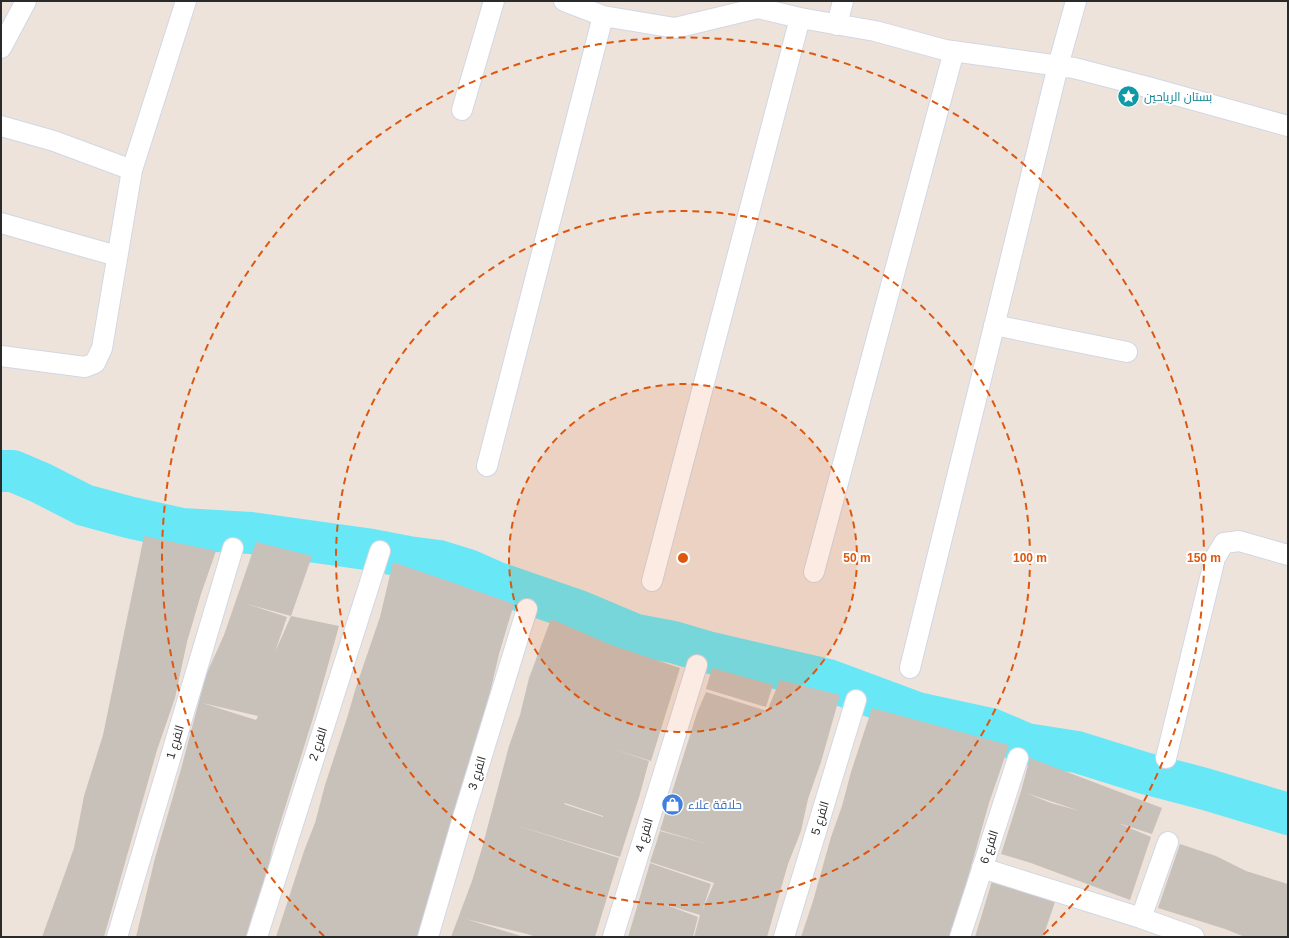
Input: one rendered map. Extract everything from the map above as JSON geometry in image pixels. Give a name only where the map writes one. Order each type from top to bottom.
[{"type":"street","points":[[1,48],[26,1]]},
{"type":"street","points":[[1,356],[85,367],[95,363],[102,348],[132,170],[186,1]]},
{"type":"street","points":[[462,110],[494,1]]},
{"type":"street","points":[[564,1],[603,16],[675,28],[759,5],[800,18],[875,31],[944,50],[1074,68],[1288,126]]},
{"type":"street","points":[[837,24],[842,1]]},
{"type":"street","points":[[910,668],[1058,66],[1076,1]]},
{"type":"street","points":[[487,466],[603,16]]},
{"type":"street","points":[[652,580],[800,18]]},
{"type":"street","points":[[814,572],[954,51]]},
{"type":"street","points":[[1,126],[54,141],[132,170]]},
{"type":"street","points":[[1,223],[117,256]]},
{"type":"street","points":[[994,324],[1127,352]]},
{"type":"street","points":[[1166,758],[1215,558],[1224,543],[1239,541],[1288,555]]},
{"type":"street","name":"الفرع 1","points":[[116,937],[233,548]]},
{"type":"street","name":"الفرع 2","points":[[257,937],[380,551]]},
{"type":"street","name":"الفرع 3","points":[[428,937],[527,609]]},
{"type":"street","name":"الفرع 4","points":[[613,937],[697,665]]},
{"type":"street","name":"الفرع 5","points":[[784,937],[856,700]]},
{"type":"street","name":"الفرع 6","points":[[960,937],[1018,758]]},
{"type":"street","points":[[1141,918],[1168,842]]},
{"type":"street","points":[[982,868],[1141,918],[1194,937]]},
{"type":"building","points":[[144,536],[216,551],[201,594],[187,642],[175,698],[157,750],[104,937],[42,937],[74,848],[84,796],[103,735]]},
{"type":"building","points":[[256,542],[312,556],[291,616],[339,626],[314,715],[273,846],[264,885],[253,913],[246,937],[136,937],[155,858],[206,675],[224,635]],"holes":[[[247,604],[291,616],[275,652],[287,617]],[[202,703],[258,716],[256,720]]]},
{"type":"building","points":[[393,562],[514,604],[433,893],[418,937],[276,937],[304,851],[315,823],[325,785],[380,617]]},
{"type":"building","points":[[551,619],[611,645],[680,668],[651,761],[613,749],[649,761],[620,857],[512,824],[619,858],[595,937],[536,937],[466,919],[524,937],[451,937],[472,881],[482,848],[529,678]],"holes":[[[565,803],[603,817],[564,804]]]},
{"type":"building","points":[[712,668],[773,685],[766,707],[706,689]]},
{"type":"building","points":[[780,680],[840,695],[821,762],[808,799],[801,831],[788,864],[767,937],[694,937],[700,915],[664,904],[698,917],[693,937],[628,937],[650,863],[711,884],[702,911],[714,883],[650,862],[660,831],[704,843],[660,830],[697,713],[706,692],[767,711]]},
{"type":"building","points":[[872,708],[1009,745],[989,803],[958,913],[949,937],[801,937]]},
{"type":"building","points":[[1030,758],[1162,808],[1152,834],[1118,823],[1151,837],[1130,900],[1031,863],[1001,854]],"holes":[[[1026,793],[1080,811],[1051,803]]]},
{"type":"building","points":[[1180,844],[1216,856],[1246,871],[1288,884],[1288,937],[1245,937],[1225,929],[1158,908]]},
{"type":"building","points":[[992,881],[1055,902],[1043,937],[975,937]]},
{"type":"waterway","points":[[1,471],[13,471],[41,483],[84,505],[182,529],[251,533],[439,561],[468,570],[495,582],[579,611],[636,635],[673,642],[707,652],[828,680],[917,713],[991,729],[1026,744],[1077,752],[1144,773],[1205,789],[1288,814]]},
{"type":"place","name":"بستان الرياحين","points":[[1129,97]]},
{"type":"place","name":"حلاقة علاء","points":[[673,805]]}]
